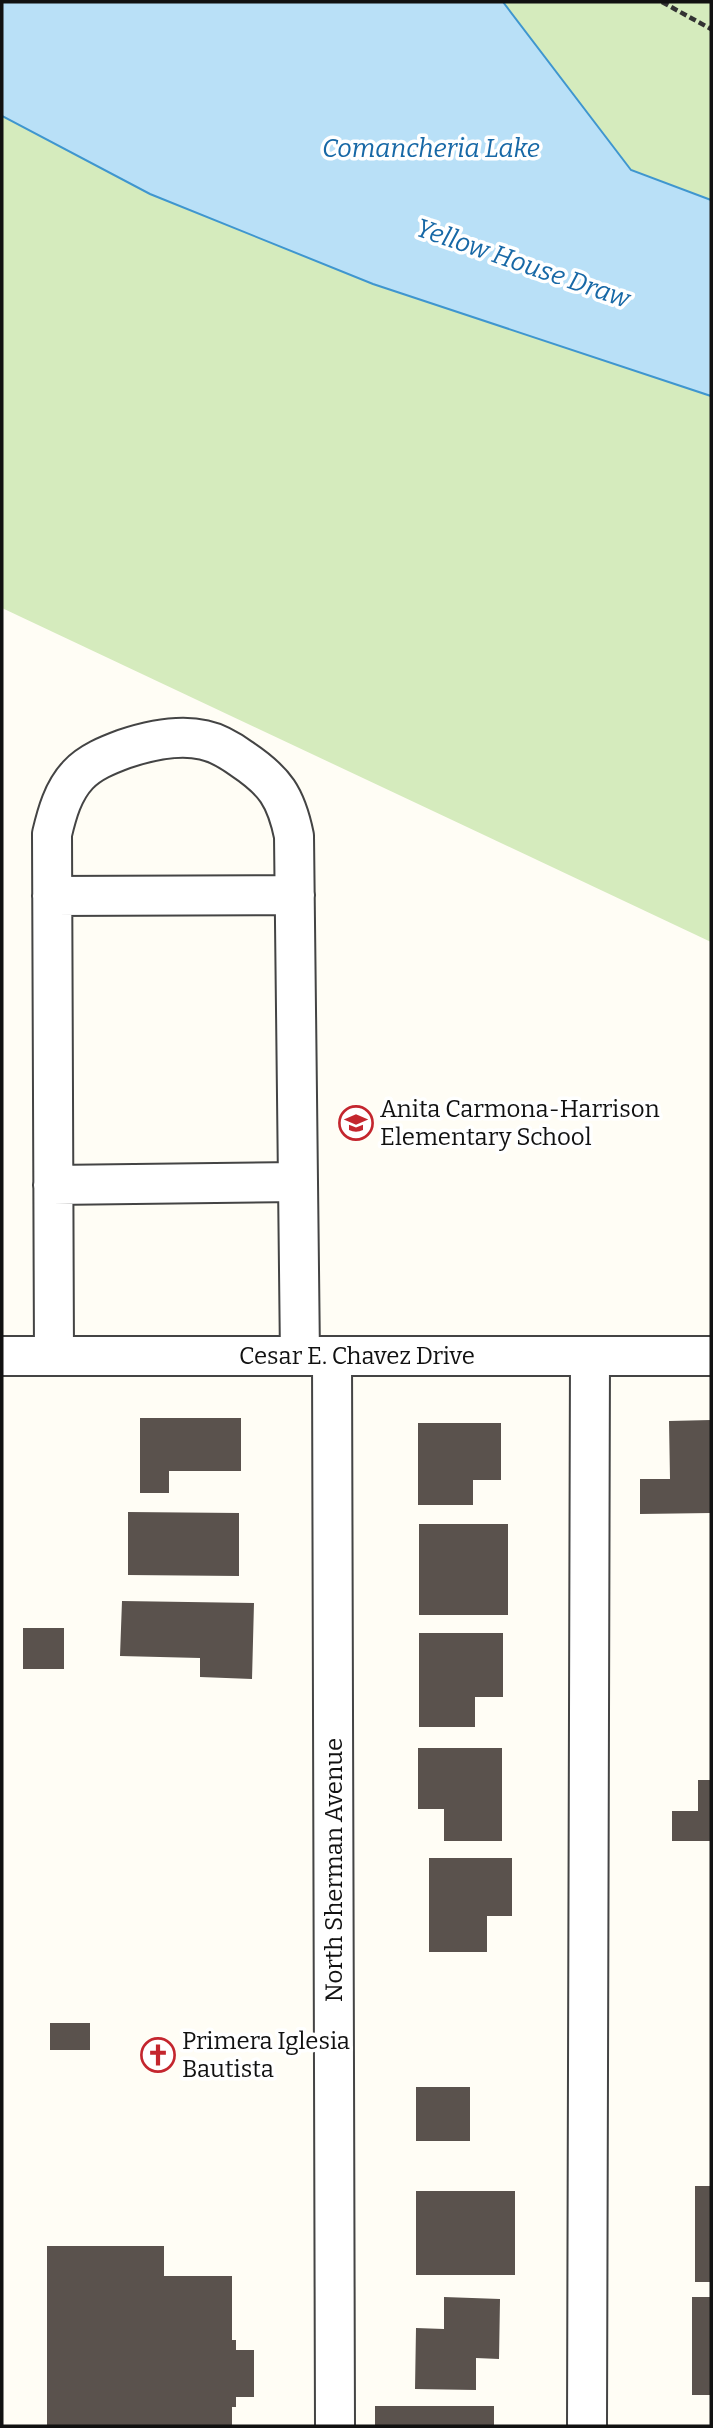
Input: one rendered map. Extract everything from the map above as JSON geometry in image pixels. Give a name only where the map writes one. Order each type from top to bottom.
[{"type":"street","name":"North Sherman Avenue","points":[[54,1356],[52,834],[57,813],[65,793],[78,775],[91,764],[142,743],[168,739],[203,740],[229,750],[273,783],[284,804],[294,836],[298,1182],[316,1356],[335,2426]]},
{"type":"street","points":[[52,896],[295,895]]},
{"type":"street","points":[[53,1185],[298,1182]]},
{"type":"street","name":"Cesar E. Chavez Drive","points":[[2,1356],[711,1356]]},
{"type":"street","points":[[587,2426],[590,1356]]},
{"type":"path","points":[[662,2],[711,29]]},
{"type":"green space","points":[[2,2],[711,2],[711,942],[2,608]]},
{"type":"water","name":"Comancheria Lake","points":[[2,2],[503,2],[631,170],[711,200],[711,396],[373,284],[150,194],[2,116]]},
{"type":"building","points":[[140,1418],[241,1418],[241,1471],[169,1471],[169,1493],[140,1493]]},
{"type":"building","points":[[711,1420],[711,1513],[640,1514],[640,1479],[670,1479],[669,1421]]},
{"type":"building","points":[[418,1423],[501,1423],[501,1480],[473,1480],[473,1505],[418,1505]]},
{"type":"building","points":[[128,1512],[239,1513],[239,1576],[128,1575]]},
{"type":"building","points":[[419,1524],[508,1524],[508,1615],[419,1615]]},
{"type":"building","points":[[122,1601],[254,1603],[252,1679],[200,1677],[200,1658],[120,1656]]},
{"type":"building","points":[[23,1628],[64,1628],[64,1669],[23,1669]]},
{"type":"building","points":[[419,1633],[503,1633],[503,1697],[475,1697],[475,1727],[419,1727]]},
{"type":"building","points":[[418,1748],[502,1748],[502,1841],[444,1841],[444,1809],[418,1809]]},
{"type":"building","points":[[698,1780],[711,1780],[711,1841],[672,1841],[672,1811],[698,1811]]},
{"type":"building","points":[[429,1858],[512,1858],[512,1916],[487,1916],[487,1952],[429,1952]]},
{"type":"building","points":[[50,2023],[90,2023],[90,2050],[50,2050]]},
{"type":"building","points":[[416,2087],[470,2087],[470,2141],[416,2141]]},
{"type":"building","points":[[695,2186],[711,2186],[711,2282],[695,2282]]},
{"type":"building","points":[[416,2191],[515,2191],[515,2275],[416,2275]]},
{"type":"building","points":[[47,2246],[164,2246],[164,2276],[232,2276],[232,2340],[236,2340],[236,2350],[254,2350],[254,2397],[236,2397],[236,2407],[232,2407],[232,2426],[47,2426]]},
{"type":"building","points":[[444,2297],[500,2299],[499,2359],[476,2358],[476,2390],[415,2389],[416,2328],[444,2329]]},
{"type":"building","points":[[692,2297],[711,2297],[711,2395],[692,2395]]},
{"type":"building","points":[[375,2406],[494,2406],[494,2426],[375,2426]]},
{"type":"place","name":"Anita Carmona-Harrison Elementary School","points":[[356,1123]]},
{"type":"place","name":"Primera Iglesia Bautista","points":[[158,2055]]},
{"type":"water label","name":"Yellow House Draw","points":[[523,263]]}]
